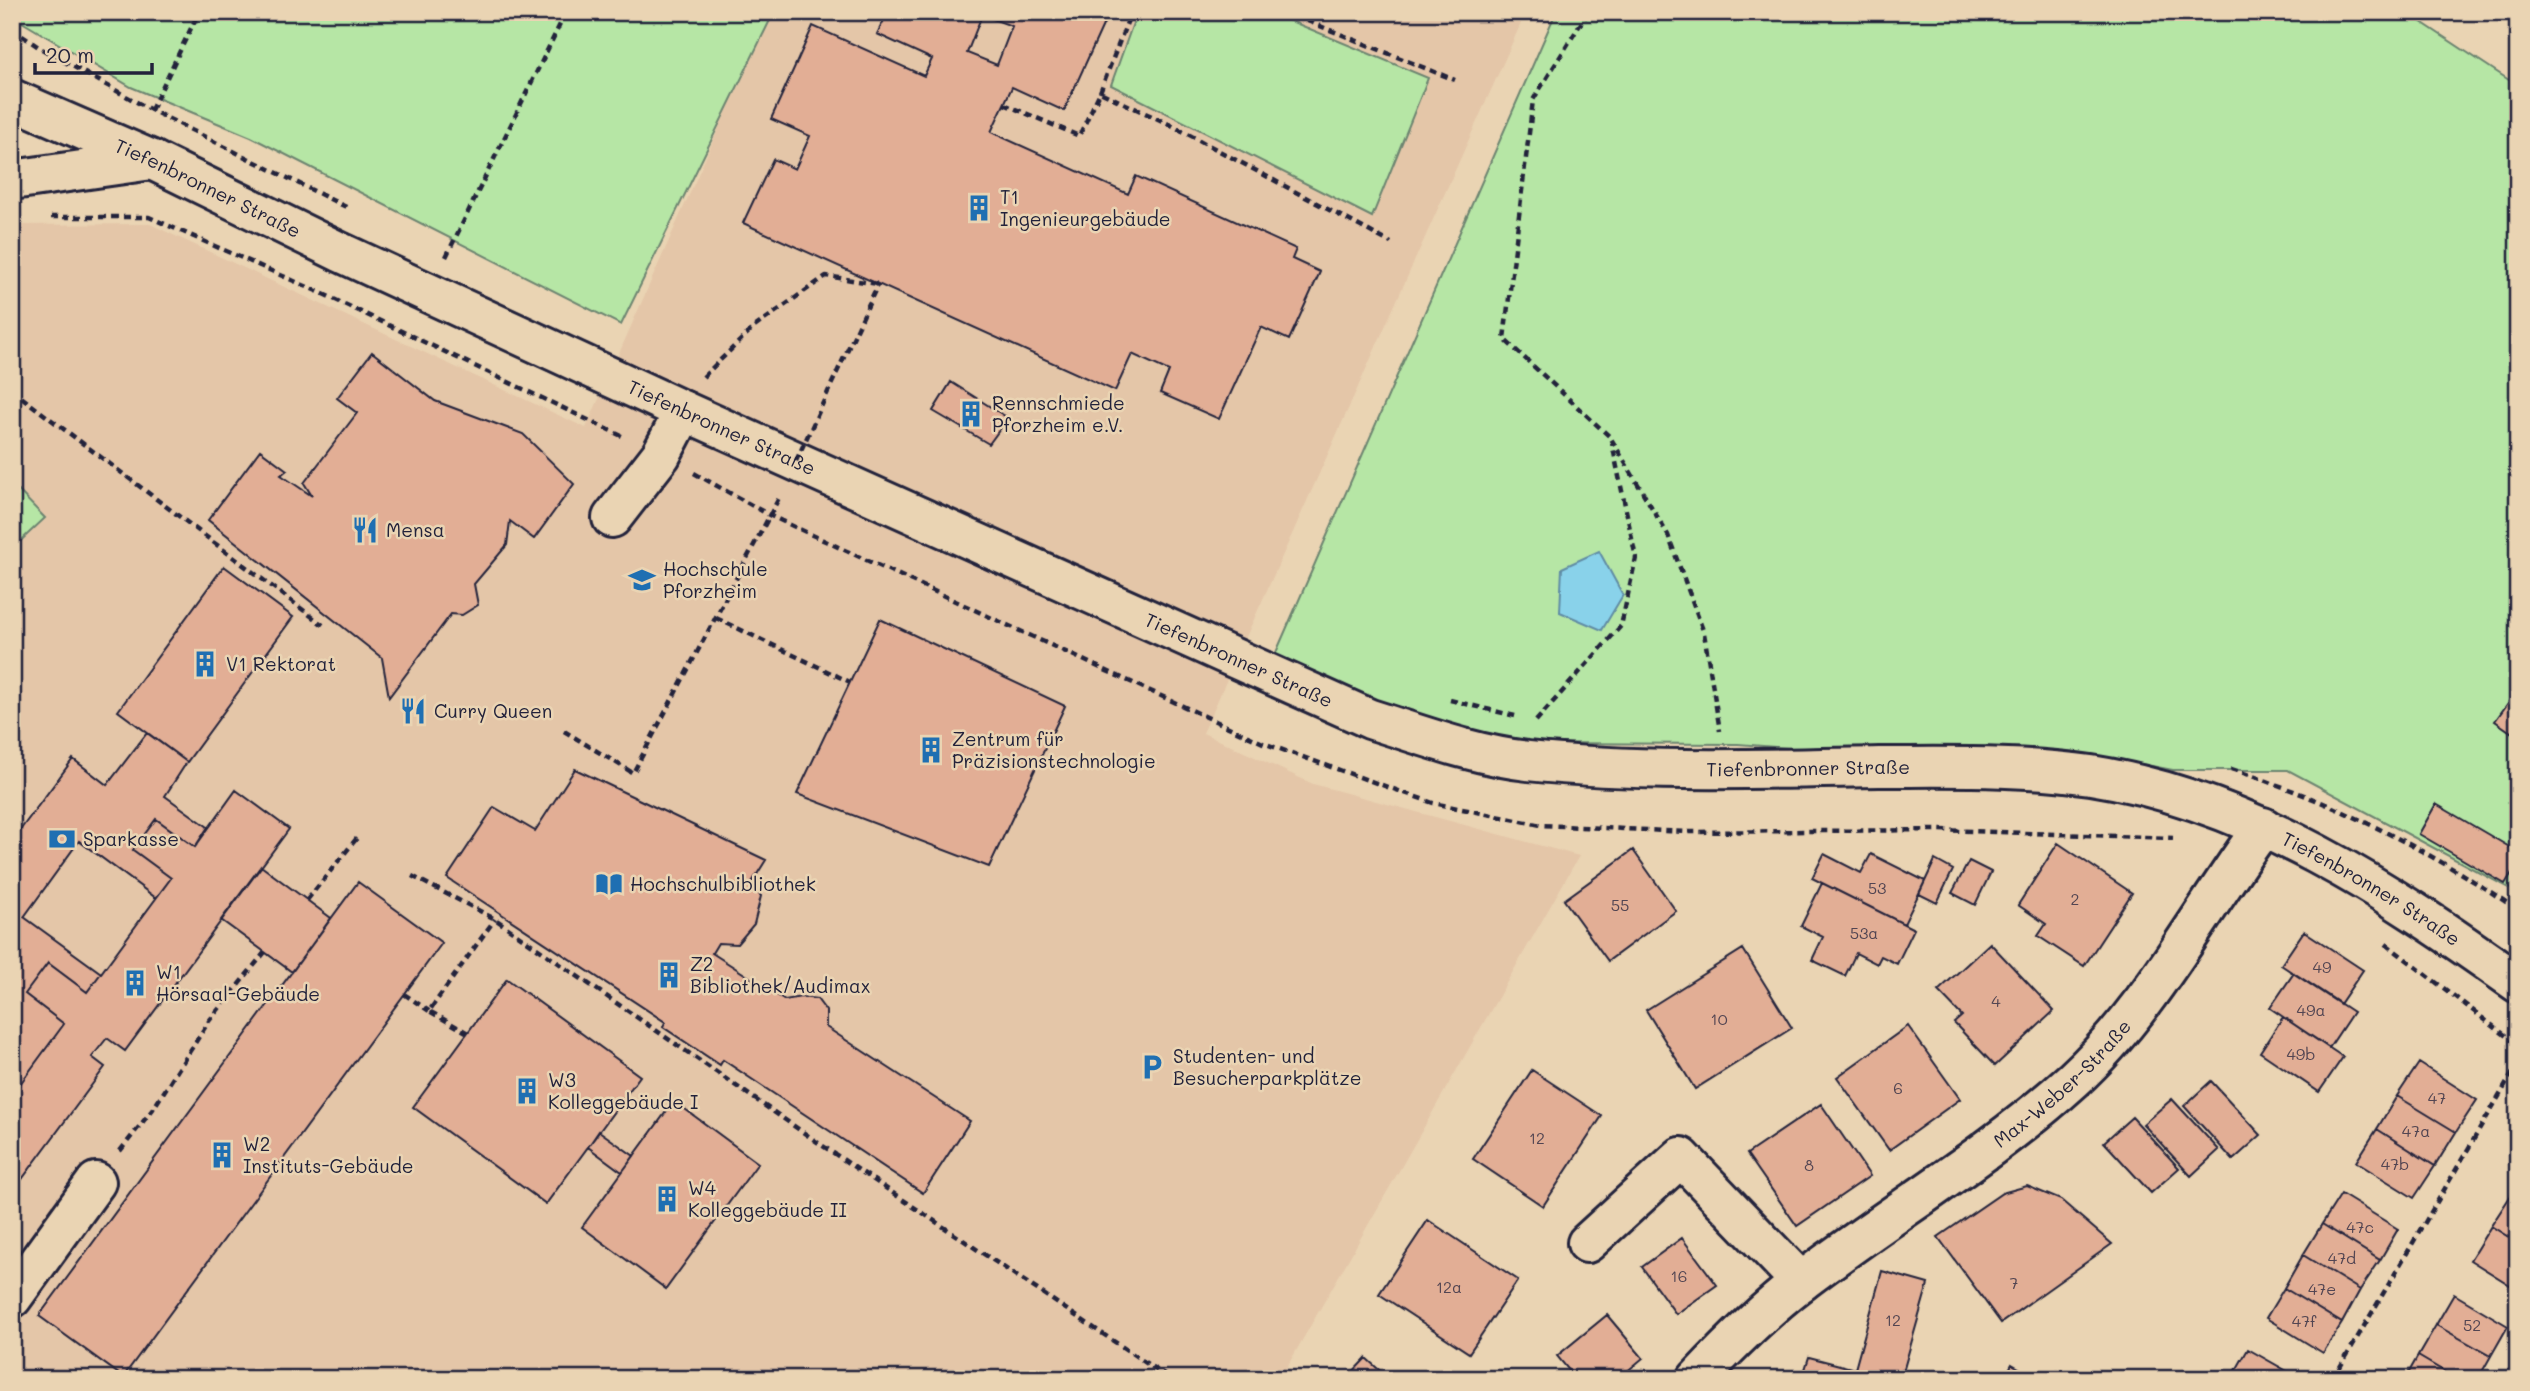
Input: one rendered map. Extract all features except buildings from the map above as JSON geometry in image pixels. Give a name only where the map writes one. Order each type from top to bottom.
[{"type":"street","name":"Tiefenbronner Straße","points":[[12,99],[152,159],[340,252],[684,411],[796,457],[1370,719],[1451,744],[1525,761],[1611,767],[2006,766],[2093,776],[2177,794],[2263,827],[2360,877],[2447,932],[2518,983]]},
{"type":"street","points":[[12,180],[152,159]]},
{"type":"street","points":[[612,518],[661,455],[684,411]]},
{"type":"street","name":"Max-Weber-Straße","points":[[1697,1379],[1740,1333],[1801,1282],[1995,1146],[2075,1078],[2146,998],[2263,827]]},
{"type":"street","points":[[1587,1243],[1681,1157],[1801,1282]]},
{"type":"street","points":[[12,1298],[96,1182]]},
{"type":"path","points":[[151,110],[199,12]]},
{"type":"path","points":[[446,257],[566,12]]},
{"type":"path","points":[[1004,104],[1079,136],[1100,92],[1130,12]]},
{"type":"path","points":[[1285,12],[1455,80]]},
{"type":"path","points":[[1588,12],[1533,100],[1504,339],[1610,437],[1668,535],[1704,633],[1720,731]]},
{"type":"path","points":[[12,29],[40,48],[151,110],[359,214]]},
{"type":"path","points":[[1100,92],[1171,125],[1391,243]]},
{"type":"path","points":[[41,217],[149,217],[319,292],[661,455]]},
{"type":"path","points":[[433,251],[458,263]]},
{"type":"path","points":[[564,732],[633,773],[716,618],[796,457],[877,284],[826,276],[753,328],[700,380],[712,386]]},
{"type":"path","points":[[12,390],[323,625]]},
{"type":"path","points":[[1536,721],[1621,626],[1636,558],[1610,437]]},
{"type":"path","points":[[716,618],[850,682]]},
{"type":"path","points":[[1446,699],[1549,722]]},
{"type":"path","points":[[1707,730],[1733,731]]},
{"type":"path","points":[[2220,765],[2289,788],[2393,836],[2479,884],[2518,910]]},
{"type":"path","points":[[307,900],[358,838]]},
{"type":"path","points":[[412,876],[495,919],[820,1144],[1170,1379]]},
{"type":"path","points":[[429,1011],[495,919]]},
{"type":"path","points":[[96,1182],[153,1109],[209,1021],[265,953]]},
{"type":"path","points":[[404,994],[468,1033]]},
{"type":"path","points":[[2333,1379],[2518,1064]]},
{"type":"shaded area","name":"Hochschule Pforzheim","points":[[770,12],[1526,12],[1203,733],[1313,784],[1579,856],[1280,1379],[12,1379],[12,225],[150,224],[586,428]]},
{"type":"green space","points":[[12,12],[774,12],[621,325],[251,137],[131,87],[12,16]]},
{"type":"green space","points":[[1137,12],[1269,12],[1428,78],[1372,217],[1111,85]]},
{"type":"green space","points":[[1556,12],[2406,12],[2518,86],[2518,893],[2288,770],[2173,770],[2087,754],[1979,749],[1865,754],[1738,744],[1526,743],[1390,709],[1271,664]]},
{"type":"green space","points":[[12,484],[45,518],[12,549]]},
{"type":"water","points":[[1599,551],[1623,595],[1602,630],[1560,612],[1562,568]]},
{"type":"place","name":"T1 Ingenieurgebäude","points":[[979,208]]},
{"type":"place","name":"Rennschmiede Pforzheim e.V.","points":[[971,414]]},
{"type":"place","name":"Mensa","points":[[365,530]]},
{"type":"place","name":"Hochschule Pforzheim","points":[[642,580]]},
{"type":"place","name":"V1 Rektorat","points":[[205,664]]},
{"type":"place","name":"Curry Queen","points":[[413,711]]},
{"type":"place","name":"Zentrum für Präzisionstechnologie","points":[[931,750]]},
{"type":"place","name":"Sparkasse","points":[[62,839]]},
{"type":"place","name":"Hochschulbibliothek","points":[[609,884]]},
{"type":"place","name":"Z2 Bibliothek/Audimax","points":[[669,975]]},
{"type":"place","name":"W1 Hörsaal-Gebäude","points":[[135,983]]},
{"type":"place","name":"Studenten- und Besucherparkplätze","points":[[1152,1067]]},
{"type":"place","name":"W3 Kolleggebäude I","points":[[527,1091]]},
{"type":"place","name":"W2 Instituts-Gebäude","points":[[222,1155]]},
{"type":"place","name":"W4 Kolleggebäude II","points":[[667,1199]]}]
